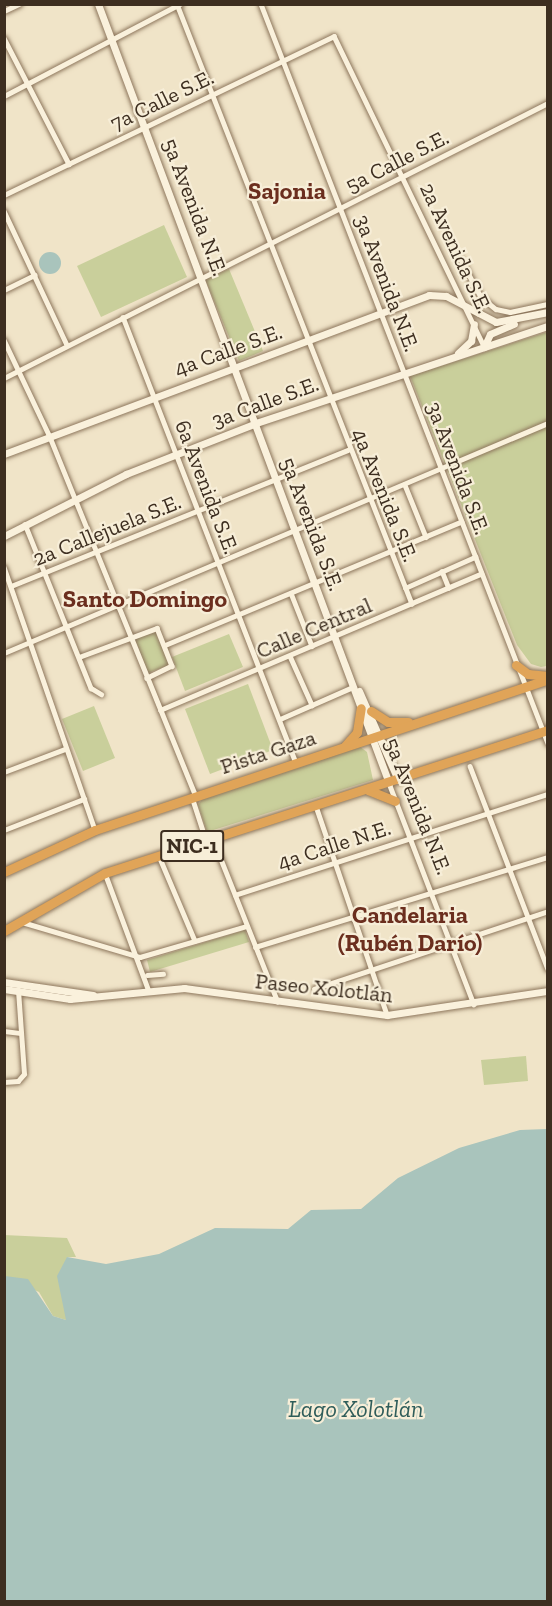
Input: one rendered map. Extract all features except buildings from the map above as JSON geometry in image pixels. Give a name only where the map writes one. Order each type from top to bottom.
[{"type":"highway","points":[[516,665],[528,674],[548,678]]},
{"type":"highway","name":"Pista Gaza","points":[[4,872],[95,830],[528,687],[548,678]]},
{"type":"highway","points":[[340,749],[357,732],[361,708]]},
{"type":"highway","points":[[371,711],[392,722],[431,718]]},
{"type":"highway","name":"NIC-1","points":[[4,931],[105,873],[545,731]]},
{"type":"highway","points":[[368,790],[395,801]]},
{"type":"street","points":[[4,11],[19,4]]},
{"type":"street","name":"5a Avenida N.E.","points":[[98,4],[256,423]]},
{"type":"street","name":"3a Avenida N.E.","points":[[261,4],[403,373]]},
{"type":"street","points":[[4,96],[178,5]]},
{"type":"street","name":"4a Avenida S.E.","points":[[178,5],[328,399],[412,604]]},
{"type":"street","name":"7a Calle S.E.","points":[[4,195],[334,36]]},
{"type":"street","name":"2a Avenida S.E.","points":[[334,36],[484,346]]},
{"type":"street","points":[[4,38],[69,164]]},
{"type":"street","name":"5a Calle S.E.","points":[[4,378],[548,103]]},
{"type":"street","points":[[4,211],[67,345]]},
{"type":"street","points":[[460,258],[481,297],[496,309],[510,312],[548,304]]},
{"type":"street","points":[[4,290],[35,274]]},
{"type":"street","name":"4a Calle S.E.","points":[[4,454],[432,295],[465,306]]},
{"type":"street","points":[[465,306],[496,322],[548,312]]},
{"type":"street","points":[[484,346],[494,331],[548,312]]},
{"type":"street","name":"6a Avenida S.E.","points":[[123,317],[297,763]]},
{"type":"street","points":[[451,357],[469,344],[474,324]]},
{"type":"street","name":"3a Calle S.E.","points":[[4,536],[75,497],[256,423],[548,326]]},
{"type":"street","points":[[4,340],[50,437],[75,497],[210,840],[279,1004]]},
{"type":"street","name":"3a Avenida S.E.","points":[[403,373],[481,574]]},
{"type":"street","name":"5a Avenida S.E.","points":[[256,423],[336,636]]},
{"type":"street","points":[[4,652],[296,533],[548,423]]},
{"type":"street","name":"2a Callejuela S.E.","points":[[11,586],[348,450]]},
{"type":"street","points":[[405,485],[426,537]]},
{"type":"street","points":[[165,645],[461,522]]},
{"type":"street","points":[[25,524],[91,688],[101,694]]},
{"type":"street","points":[[405,588],[475,557]]},
{"type":"street","points":[[4,567],[65,749],[95,830]]},
{"type":"street","points":[[442,571],[449,588]]},
{"type":"street","points":[[481,574],[516,665],[528,687],[548,743]]},
{"type":"street","name":"Calle Central","points":[[160,710],[481,574]]},
{"type":"street","points":[[291,592],[312,646]]},
{"type":"street","points":[[79,657],[153,626],[165,645],[172,666],[147,678]]},
{"type":"street","name":"5a Avenida N.E.","points":[[336,636],[356,686],[361,708],[376,737],[393,781],[395,801],[433,894],[474,1005]]},
{"type":"street","points":[[290,656],[312,705]]},
{"type":"street","points":[[280,719],[356,686]]},
{"type":"street","name":"5a Avenida N.E.","points":[[356,686],[371,711],[376,737]]},
{"type":"street","points":[[4,772],[65,749]]},
{"type":"street","points":[[470,766],[548,969]]},
{"type":"street","name":"4a Calle N.E.","points":[[234,895],[548,794]]},
{"type":"street","points":[[4,830],[84,799]]},
{"type":"street","points":[[316,806],[375,970],[387,1015]]},
{"type":"street","points":[[159,856],[195,942]]},
{"type":"street","points":[[255,947],[548,857]]},
{"type":"street","points":[[105,873],[147,975],[149,991]]},
{"type":"street","points":[[314,989],[548,911]]},
{"type":"street","points":[[19,922],[140,957],[246,926]]},
{"type":"street","points":[[147,975],[163,974]]},
{"type":"street","name":"Paseo Xolotlán","points":[[4,982],[96,996]]},
{"type":"street","name":"Paseo Xolotlán","points":[[4,989],[70,999],[184,988],[279,1004],[387,1015],[474,1005],[548,991]]},
{"type":"street","points":[[4,1082],[18,1081],[24,1074],[18,990]]},
{"type":"street","points":[[4,1031],[21,1033]]},
{"type":"green space","points":[[164,225],[187,277],[101,317],[77,266]]},
{"type":"green space","points":[[229,269],[263,351],[239,361],[205,279]]},
{"type":"green space","points":[[547,332],[547,666],[541,667],[531,664],[517,645],[410,376]]},
{"type":"green space","points":[[155,631],[169,665],[148,673],[135,639]]},
{"type":"green space","points":[[229,634],[243,667],[185,691],[172,657]]},
{"type":"green space","points":[[248,684],[273,750],[210,774],[185,709]]},
{"type":"green space","points":[[94,706],[115,758],[83,771],[62,719]]},
{"type":"green space","points":[[359,746],[367,752],[373,780],[207,832],[198,805],[203,798]]},
{"type":"green space","points":[[245,930],[249,942],[150,972],[147,960]]},
{"type":"green space","points":[[526,1056],[528,1081],[484,1085],[481,1060]]},
{"type":"green space","points":[[4,1235],[67,1238],[76,1257],[67,1257],[66,1320],[53,1316],[39,1292],[5,1277]]},
{"type":"water","points":[[50,252],[58,255],[61,263],[58,271],[50,274],[42,271],[39,263],[42,255]]},
{"type":"water","name":"Lago Xolotlán","points":[[547,1129],[547,1601],[5,1601],[5,1276],[28,1279],[53,1316],[66,1320],[57,1276],[67,1257],[106,1264],[159,1254],[215,1228],[288,1229],[311,1210],[361,1209],[398,1178],[459,1148],[520,1130]]},
{"type":"district","name":"Sajonia","points":[[287,191]]},
{"type":"district","name":"Santo Domingo","points":[[145,599]]},
{"type":"district","name":"Candelaria (Rubén Darío)","points":[[410,929]]}]
